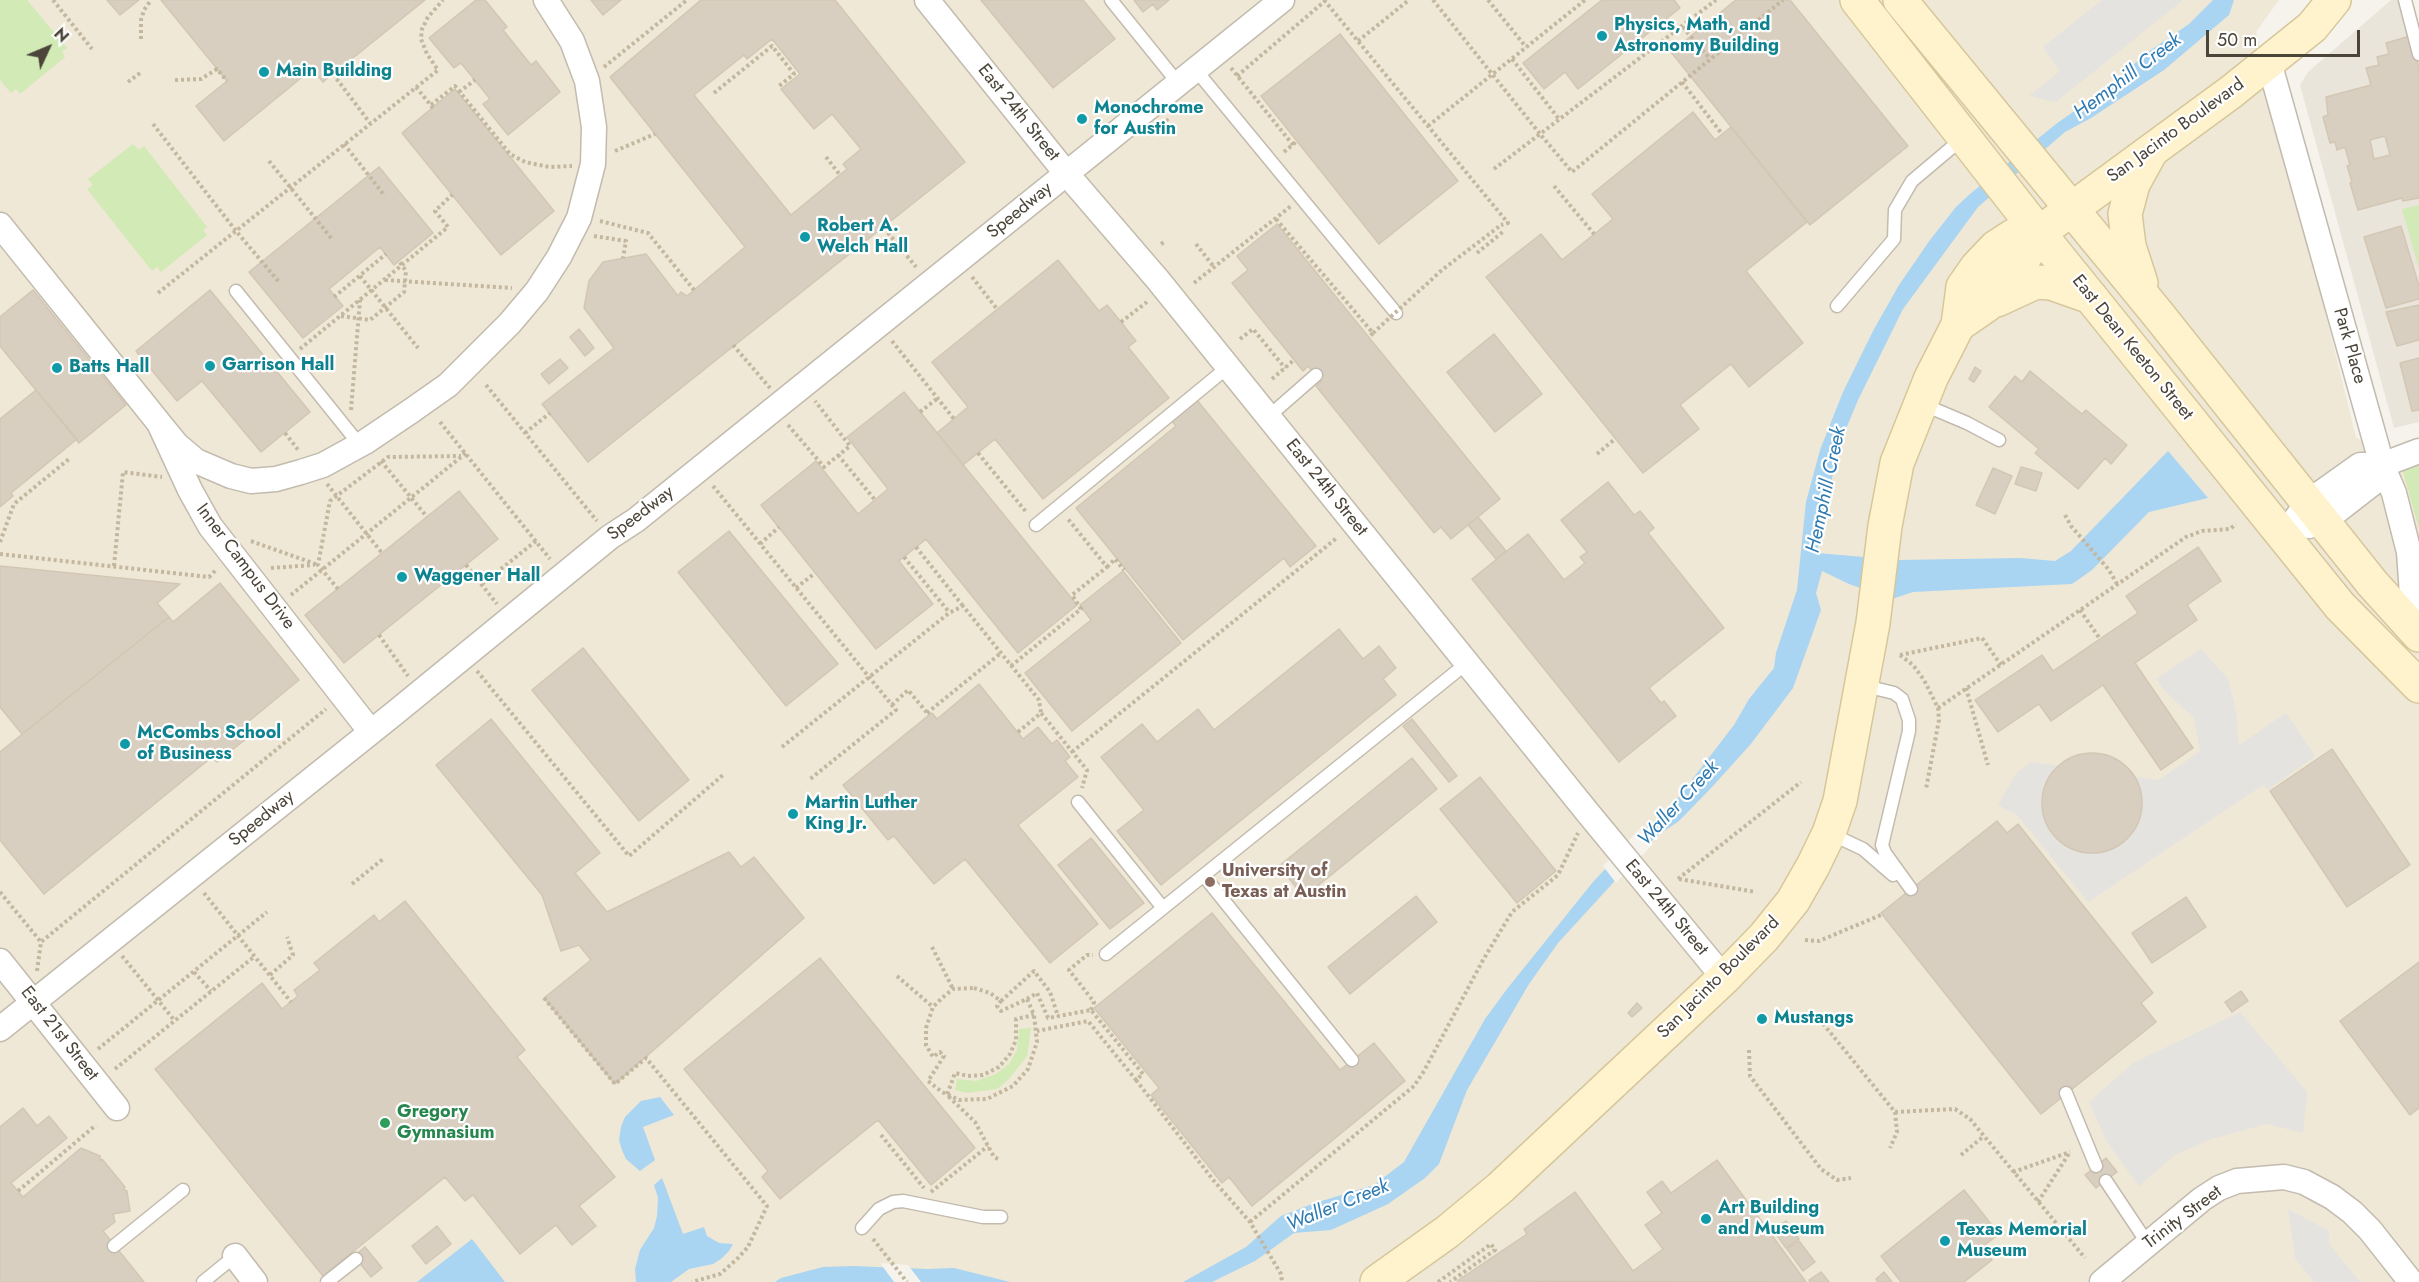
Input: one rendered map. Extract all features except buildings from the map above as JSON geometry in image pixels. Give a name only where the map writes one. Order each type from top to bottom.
[{"type":"main road","name":"East Dean Keeton Street","points":[[1857,0],[2039,233],[2340,606],[2419,686]]},
{"type":"main road","points":[[1900,0],[2157,313],[2372,584],[2419,633]]},
{"type":"main road","name":"San Jacinto Boulevard","points":[[1958,325],[1987,305],[2019,267],[2039,233],[2070,208],[2231,92],[2312,27],[2334,0]]},
{"type":"main road","points":[[2152,149],[2133,184],[2125,214],[2128,246],[2138,277],[2157,313]]},
{"type":"main road","name":"San Jacinto Boulevard","points":[[1377,1282],[1447,1232],[1500,1188],[1724,978],[1764,937],[1793,901],[1814,866],[1829,833],[1844,781],[1873,623],[1885,526],[1897,463],[1931,378],[1958,325],[1963,286],[1977,267],[1996,248],[2013,236],[2039,233]]},
{"type":"main road","points":[[1987,305],[2036,282],[2052,283],[2091,297]]},
{"type":"street","points":[[159,423],[177,445],[196,461],[231,476],[252,481],[276,478],[313,468],[448,385],[510,323],[537,291],[560,257],[586,196],[593,164],[594,127],[587,81],[572,41],[546,0]]},
{"type":"street","name":"East 24th Street","points":[[927,0],[1066,173],[1164,288],[1467,663],[1590,829],[1655,894],[1724,978]]},
{"type":"street","name":"Speedway","points":[[0,1029],[610,537],[636,520],[1282,0]]},
{"type":"street","name":"Park Place","points":[[2268,62],[2382,465],[2394,493],[2409,552],[2412,594],[2419,633]]},
{"type":"street","name":"Inner Campus Drive","points":[[0,225],[159,423],[190,490],[210,526],[371,732]]},
{"type":"street","points":[[2284,535],[2316,512],[2373,483],[2382,465],[2419,451]]},
{"type":"street","name":"East 21st Street","points":[[0,961],[117,1108]]},
{"type":"street","name":"Trinity Street","points":[[2102,1282],[2202,1199],[2219,1188],[2237,1181],[2284,1177],[2304,1182],[2332,1197],[2352,1212],[2370,1230],[2411,1282]]},
{"type":"street","points":[[235,1256],[255,1282]]},
{"type":"lane","points":[[1111,0],[1186,76],[1396,313]]},
{"type":"lane","points":[[2405,0],[2419,54]]},
{"type":"lane","points":[[1837,306],[1894,239],[1895,210],[1912,181],[1964,138]]},
{"type":"lane","points":[[236,291],[358,440]]},
{"type":"lane","points":[[1036,525],[1228,367]]},
{"type":"lane","points":[[1268,417],[1316,375]]},
{"type":"lane","points":[[1921,404],[1967,423],[1999,440]]},
{"type":"lane","points":[[1106,954],[1467,663]]},
{"type":"lane","points":[[1829,833],[1863,849],[1910,890],[1885,853],[1883,837],[1910,720],[1902,699],[1894,693],[1860,685]]},
{"type":"lane","points":[[1077,802],[1163,908]]},
{"type":"lane","points":[[1204,876],[1352,1060]]},
{"type":"lane","points":[[2066,1093],[2096,1166]]},
{"type":"lane","points":[[2106,1181],[2148,1244]]},
{"type":"lane","points":[[114,1246],[183,1190]]},
{"type":"lane","points":[[862,1228],[879,1209],[893,1202],[903,1201],[983,1217],[1001,1216]]},
{"type":"lane","points":[[203,1282],[235,1256]]},
{"type":"lane","points":[[327,1282],[356,1259]]},
{"type":"path","points":[[53,0],[92,49]]},
{"type":"path","points":[[141,39],[141,20],[151,0]]},
{"type":"path","points":[[158,293],[438,70],[427,54],[421,39],[422,29],[428,17],[443,0]]},
{"type":"path","points":[[587,81],[687,0]]},
{"type":"path","points":[[1358,41],[1409,0]]},
{"type":"path","points":[[1433,0],[1572,172],[1783,0]]},
{"type":"path","points":[[1488,0],[1526,47]]},
{"type":"path","points":[[1428,126],[1585,0]]},
{"type":"path","points":[[1494,170],[1716,0]]},
{"type":"path","points":[[1237,76],[1324,1],[1508,223],[1501,225],[1442,270],[1371,335],[1276,219]]},
{"type":"path","points":[[1683,27],[1710,59]]},
{"type":"path","points":[[714,93],[772,46],[794,74],[779,86]]},
{"type":"path","points":[[1217,51],[1293,145]]},
{"type":"path","points":[[1512,59],[1559,120]]},
{"type":"path","points":[[174,80],[201,79],[217,69],[227,81]]},
{"type":"path","points":[[128,82],[140,73]]},
{"type":"path","points":[[333,75],[370,123]]},
{"type":"path","points":[[459,92],[475,80]]},
{"type":"path","points":[[1682,82],[1722,134]]},
{"type":"path","points":[[416,87],[432,106],[455,86],[510,154],[525,162],[549,167],[593,164],[606,155],[655,134]]},
{"type":"path","points":[[153,124],[236,231],[279,282]]},
{"type":"path","points":[[344,144],[385,196]]},
{"type":"path","points":[[826,157],[840,175]]},
{"type":"path","points":[[269,161],[332,239]]},
{"type":"path","points":[[1554,186],[1594,234]]},
{"type":"path","points":[[289,358],[448,227],[435,211],[452,195]]},
{"type":"path","points":[[1194,283],[1266,229],[1290,207]]},
{"type":"path","points":[[616,224],[648,233],[694,290]]},
{"type":"path","points":[[884,228],[929,283]]},
{"type":"path","points":[[1477,253],[1504,231]]},
{"type":"path","points":[[572,232],[626,241],[623,258]]},
{"type":"path","points":[[1161,244],[1166,241]]},
{"type":"path","points":[[1196,244],[1214,267]]},
{"type":"path","points":[[334,297],[386,254]]},
{"type":"path","points":[[958,260],[997,309]]},
{"type":"path","points":[[340,316],[370,320],[404,292],[406,271],[399,261]]},
{"type":"path","points":[[360,276],[417,348]]},
{"type":"path","points":[[384,280],[537,291]]},
{"type":"path","points":[[1121,322],[1164,288]]},
{"type":"path","points":[[360,299],[358,440],[382,462],[427,517]]},
{"type":"path","points":[[879,324],[954,419]]},
{"type":"path","points":[[1240,339],[1253,329],[1285,368]]},
{"type":"path","points":[[733,345],[824,467],[850,446],[802,386]]},
{"type":"path","points":[[1272,379],[1294,360]]},
{"type":"path","points":[[486,385],[610,537]]},
{"type":"path","points":[[920,412],[938,398]]},
{"type":"path","points":[[525,433],[549,413]]},
{"type":"path","points":[[440,422],[464,455],[564,576]]},
{"type":"path","points":[[285,433],[382,553]]},
{"type":"path","points":[[1597,454],[1615,439]]},
{"type":"path","points":[[978,453],[1036,525]]},
{"type":"path","points":[[318,565],[330,501],[336,496],[388,457],[464,455]]},
{"type":"path","points":[[275,609],[464,455]]},
{"type":"path","points":[[838,455],[875,500]]},
{"type":"path","points":[[0,542],[14,504],[69,459]]},
{"type":"path","points":[[699,469],[896,710],[809,780]]},
{"type":"path","points":[[114,566],[123,472],[169,478]]},
{"type":"path","points":[[1058,506],[1107,567]]},
{"type":"path","points":[[2065,515],[2071,526],[2109,570],[2117,584]]},
{"type":"path","points":[[1938,708],[2186,537],[2202,531],[2230,529],[2236,524]]},
{"type":"path","points":[[210,526],[318,565],[338,589]]},
{"type":"path","points":[[760,543],[779,527]]},
{"type":"path","points":[[1072,752],[1338,537]]},
{"type":"path","points":[[482,584],[536,541]]},
{"type":"path","points":[[916,547],[1039,700],[1041,713],[1087,770],[1077,802]]},
{"type":"path","points":[[0,554],[208,577],[239,563],[318,565]]},
{"type":"path","points":[[904,557],[949,613]]},
{"type":"path","points":[[1011,666],[1081,609],[1072,596],[1115,559],[1124,570]]},
{"type":"path","points":[[466,565],[509,620]]},
{"type":"path","points":[[796,588],[815,573]]},
{"type":"path","points":[[782,747],[949,613],[963,606]]},
{"type":"path","points":[[2080,610],[2100,639]]},
{"type":"path","points":[[379,635],[393,655]]},
{"type":"path","points":[[1926,789],[1939,720],[1938,708],[1924,680],[1913,665],[1898,655],[1982,638],[2001,665]]},
{"type":"path","points":[[892,705],[908,690],[928,714],[1001,653]]},
{"type":"path","points":[[465,656],[629,856],[723,775]]},
{"type":"path","points":[[1966,688],[1988,765]]},
{"type":"path","points":[[36,975],[41,942],[343,695]]},
{"type":"path","points":[[1018,732],[1041,713]]},
{"type":"path","points":[[1756,892],[1678,879],[1801,782]]},
{"type":"path","points":[[1250,1222],[1414,1086],[1512,912],[1557,875],[1590,829]]},
{"type":"path","points":[[352,884],[383,859]]},
{"type":"path","points":[[191,876],[291,1002]]},
{"type":"path","points":[[0,892],[41,942]]},
{"type":"path","points":[[98,1050],[267,912]]},
{"type":"path","points":[[1805,940],[1819,941],[1881,915]]},
{"type":"path","points":[[270,975],[293,955],[287,937]]},
{"type":"path","points":[[110,941],[174,1021]]},
{"type":"path","points":[[932,947],[953,990]]},
{"type":"path","points":[[1091,1010],[1094,1002],[1069,970],[1087,955],[1106,954]]},
{"type":"path","points":[[115,1069],[255,956]]},
{"type":"path","points":[[1058,1016],[1050,992],[1034,971],[997,1006],[1001,1011],[1036,993],[1048,1018],[1091,1010]]},
{"type":"path","points":[[194,972],[211,991]]},
{"type":"path","points":[[897,976],[933,1007]]},
{"type":"path","points":[[998,1158],[994,1157],[975,1122],[947,1095],[928,1081],[944,1056],[940,1052],[933,1057],[926,1045],[926,1028],[933,1007],[953,990],[974,988],[990,993],[1001,1001]]},
{"type":"path","points":[[544,998],[615,1084],[646,1058],[767,1206],[748,1247],[737,1259],[720,1274],[692,1282]]},
{"type":"path","points":[[947,1095],[959,1100],[980,1100],[1000,1094],[1013,1086],[1028,1069],[1033,1057],[1037,1031],[1034,1015],[1027,999]]},
{"type":"path","points":[[1091,1010],[1143,1074],[1136,1080]]},
{"type":"path","points":[[947,1095],[955,1073],[968,1076],[983,1075],[999,1066],[1010,1054],[1016,1040],[1016,1019],[1034,1015]]},
{"type":"path","points":[[1791,1015],[1816,1015],[1895,1112],[1897,1132],[1890,1148]]},
{"type":"path","points":[[1037,1031],[1088,1021],[1214,1181],[1250,1222],[1281,1274],[1282,1282]]},
{"type":"path","points":[[1749,1050],[1750,1076],[1821,1169],[1837,1180],[1851,1178]]},
{"type":"path","points":[[1895,1112],[1955,1109],[1970,1119],[2085,1258]]},
{"type":"path","points":[[18,1191],[96,1125]]},
{"type":"path","points":[[881,1135],[929,1194],[988,1146]]},
{"type":"path","points":[[1961,1155],[1984,1136]]},
{"type":"path","points":[[2013,1172],[2070,1152],[2038,1202]]},
{"type":"path","points":[[877,1243],[907,1282]]},
{"type":"path","points":[[1438,1282],[1491,1244],[1495,1250],[1450,1282]]},
{"type":"shaded area","name":"University of Texas at Austin","points":[[0,0],[2279,0],[2256,32],[2356,437],[2419,482],[2419,1282],[0,1282]]},
{"type":"shaded area","points":[[2102,0],[2183,0],[2056,102],[2029,96],[2060,71],[2043,47]]},
{"type":"shaded area","points":[[2391,0],[2411,0],[2419,30],[2419,422],[2394,428],[2300,85],[2308,72]]},
{"type":"shaded area","points":[[2201,649],[2228,679],[2236,712],[2239,745],[2286,713],[2315,756],[2268,790],[2263,785],[2088,902],[2018,816],[1998,805],[2017,772],[2032,762],[2159,780],[2200,751],[2194,718],[2164,690],[2156,679]]},
{"type":"shaded area","points":[[2240,1012],[2307,1092],[2303,1133],[2267,1124],[2211,1139],[2175,1155],[2139,1186],[2107,1142],[2089,1102],[2133,1063]]},
{"type":"shaded area","points":[[2288,1209],[2329,1231],[2329,1244],[2360,1282],[2314,1282],[2295,1258]]},
{"type":"green space","points":[[0,0],[27,0],[67,48],[62,52],[65,57],[20,94],[16,89],[11,93],[0,80]]},
{"type":"green space","points":[[133,144],[139,150],[144,146],[207,227],[203,230],[207,235],[161,272],[157,267],[152,271],[87,189],[93,185],[88,179]]},
{"type":"green space","points":[[2419,205],[2419,269],[2402,209]]},
{"type":"green space","points":[[2419,463],[2419,529],[2402,468]]},
{"type":"green space","points":[[1031,1028],[1027,1056],[1008,1080],[997,1089],[967,1093],[955,1090],[957,1079],[976,1081],[996,1074],[1009,1064],[1017,1050],[1019,1029]]},
{"type":"water","points":[[2213,0],[2234,0],[2229,15],[2164,70],[2091,118],[2065,132],[1978,207],[1903,309],[1858,400],[1838,448],[1817,553],[1899,560],[2020,558],[2055,561],[2071,551],[2168,451],[2208,498],[2149,512],[2092,570],[2072,584],[1913,592],[1892,599],[1849,584],[1822,571],[1816,593],[1821,610],[1793,688],[1750,745],[1712,787],[1679,821],[1655,837],[1558,943],[1529,984],[1467,1090],[1439,1164],[1425,1178],[1388,1204],[1331,1230],[1294,1233],[1255,1261],[1212,1282],[1183,1282],[1246,1247],[1281,1216],[1374,1185],[1404,1162],[1485,1019],[1507,989],[1593,882],[1637,835],[1671,807],[1774,668],[1776,653],[1797,590],[1806,502],[1820,450],[1843,392],[1873,331],[1899,285],[1930,240],[1956,207],[1970,194],[2056,124],[2104,90],[2148,52],[2189,24]]},
{"type":"water","points":[[660,1097],[674,1115],[643,1127],[655,1160],[640,1171],[626,1159],[622,1150],[619,1140],[621,1127],[625,1117],[641,1101]]},
{"type":"water","points":[[662,1178],[683,1234],[704,1227],[707,1236],[719,1243],[733,1244],[721,1259],[713,1264],[689,1269],[671,1282],[636,1282],[635,1269],[640,1250],[654,1228],[657,1216],[658,1198],[654,1185]]},
{"type":"water","points":[[472,1239],[505,1282],[417,1282]]},
{"type":"water","points":[[823,1267],[954,1268],[1010,1282],[775,1282],[781,1278]]},
{"type":"pier","points":[[1640,829],[1652,845],[1616,883],[1603,866]]},
{"type":"pier","points":[[880,1263],[908,1265],[921,1282],[894,1282]]},
{"type":"place","name":"Physics, Math, and Astronomy Building","points":[[1602,36]]},
{"type":"place","name":"Main Building","points":[[264,72]]},
{"type":"place","name":"Monochrome for Austin","points":[[1082,119]]},
{"type":"place","name":"Robert A. Welch Hall","points":[[805,237]]},
{"type":"place","name":"Garrison Hall","points":[[210,366]]},
{"type":"place","name":"Batts Hall","points":[[57,368]]},
{"type":"place","name":"Waggener Hall","points":[[402,577]]},
{"type":"place","name":"McCombs School of Business","points":[[125,744]]},
{"type":"place","name":"Martin Luther King Jr.","points":[[793,814]]},
{"type":"place","name":"University of Texas at Austin","points":[[1210,882]]},
{"type":"place","name":"Mustangs","points":[[1762,1019]]},
{"type":"place","name":"Gregory Gymnasium","points":[[385,1123]]},
{"type":"place","name":"Art Building and Museum","points":[[1706,1219]]},
{"type":"place","name":"Texas Memorial Museum","points":[[1945,1241]]},
{"type":"water label","name":"Hemphill Creek","points":[[2128,77]]},
{"type":"water label","name":"Hemphill Creek","points":[[1827,490]]},
{"type":"water label","name":"Waller Creek","points":[[1679,804]]},
{"type":"water label","name":"Waller Creek","points":[[1338,1206]]}]
